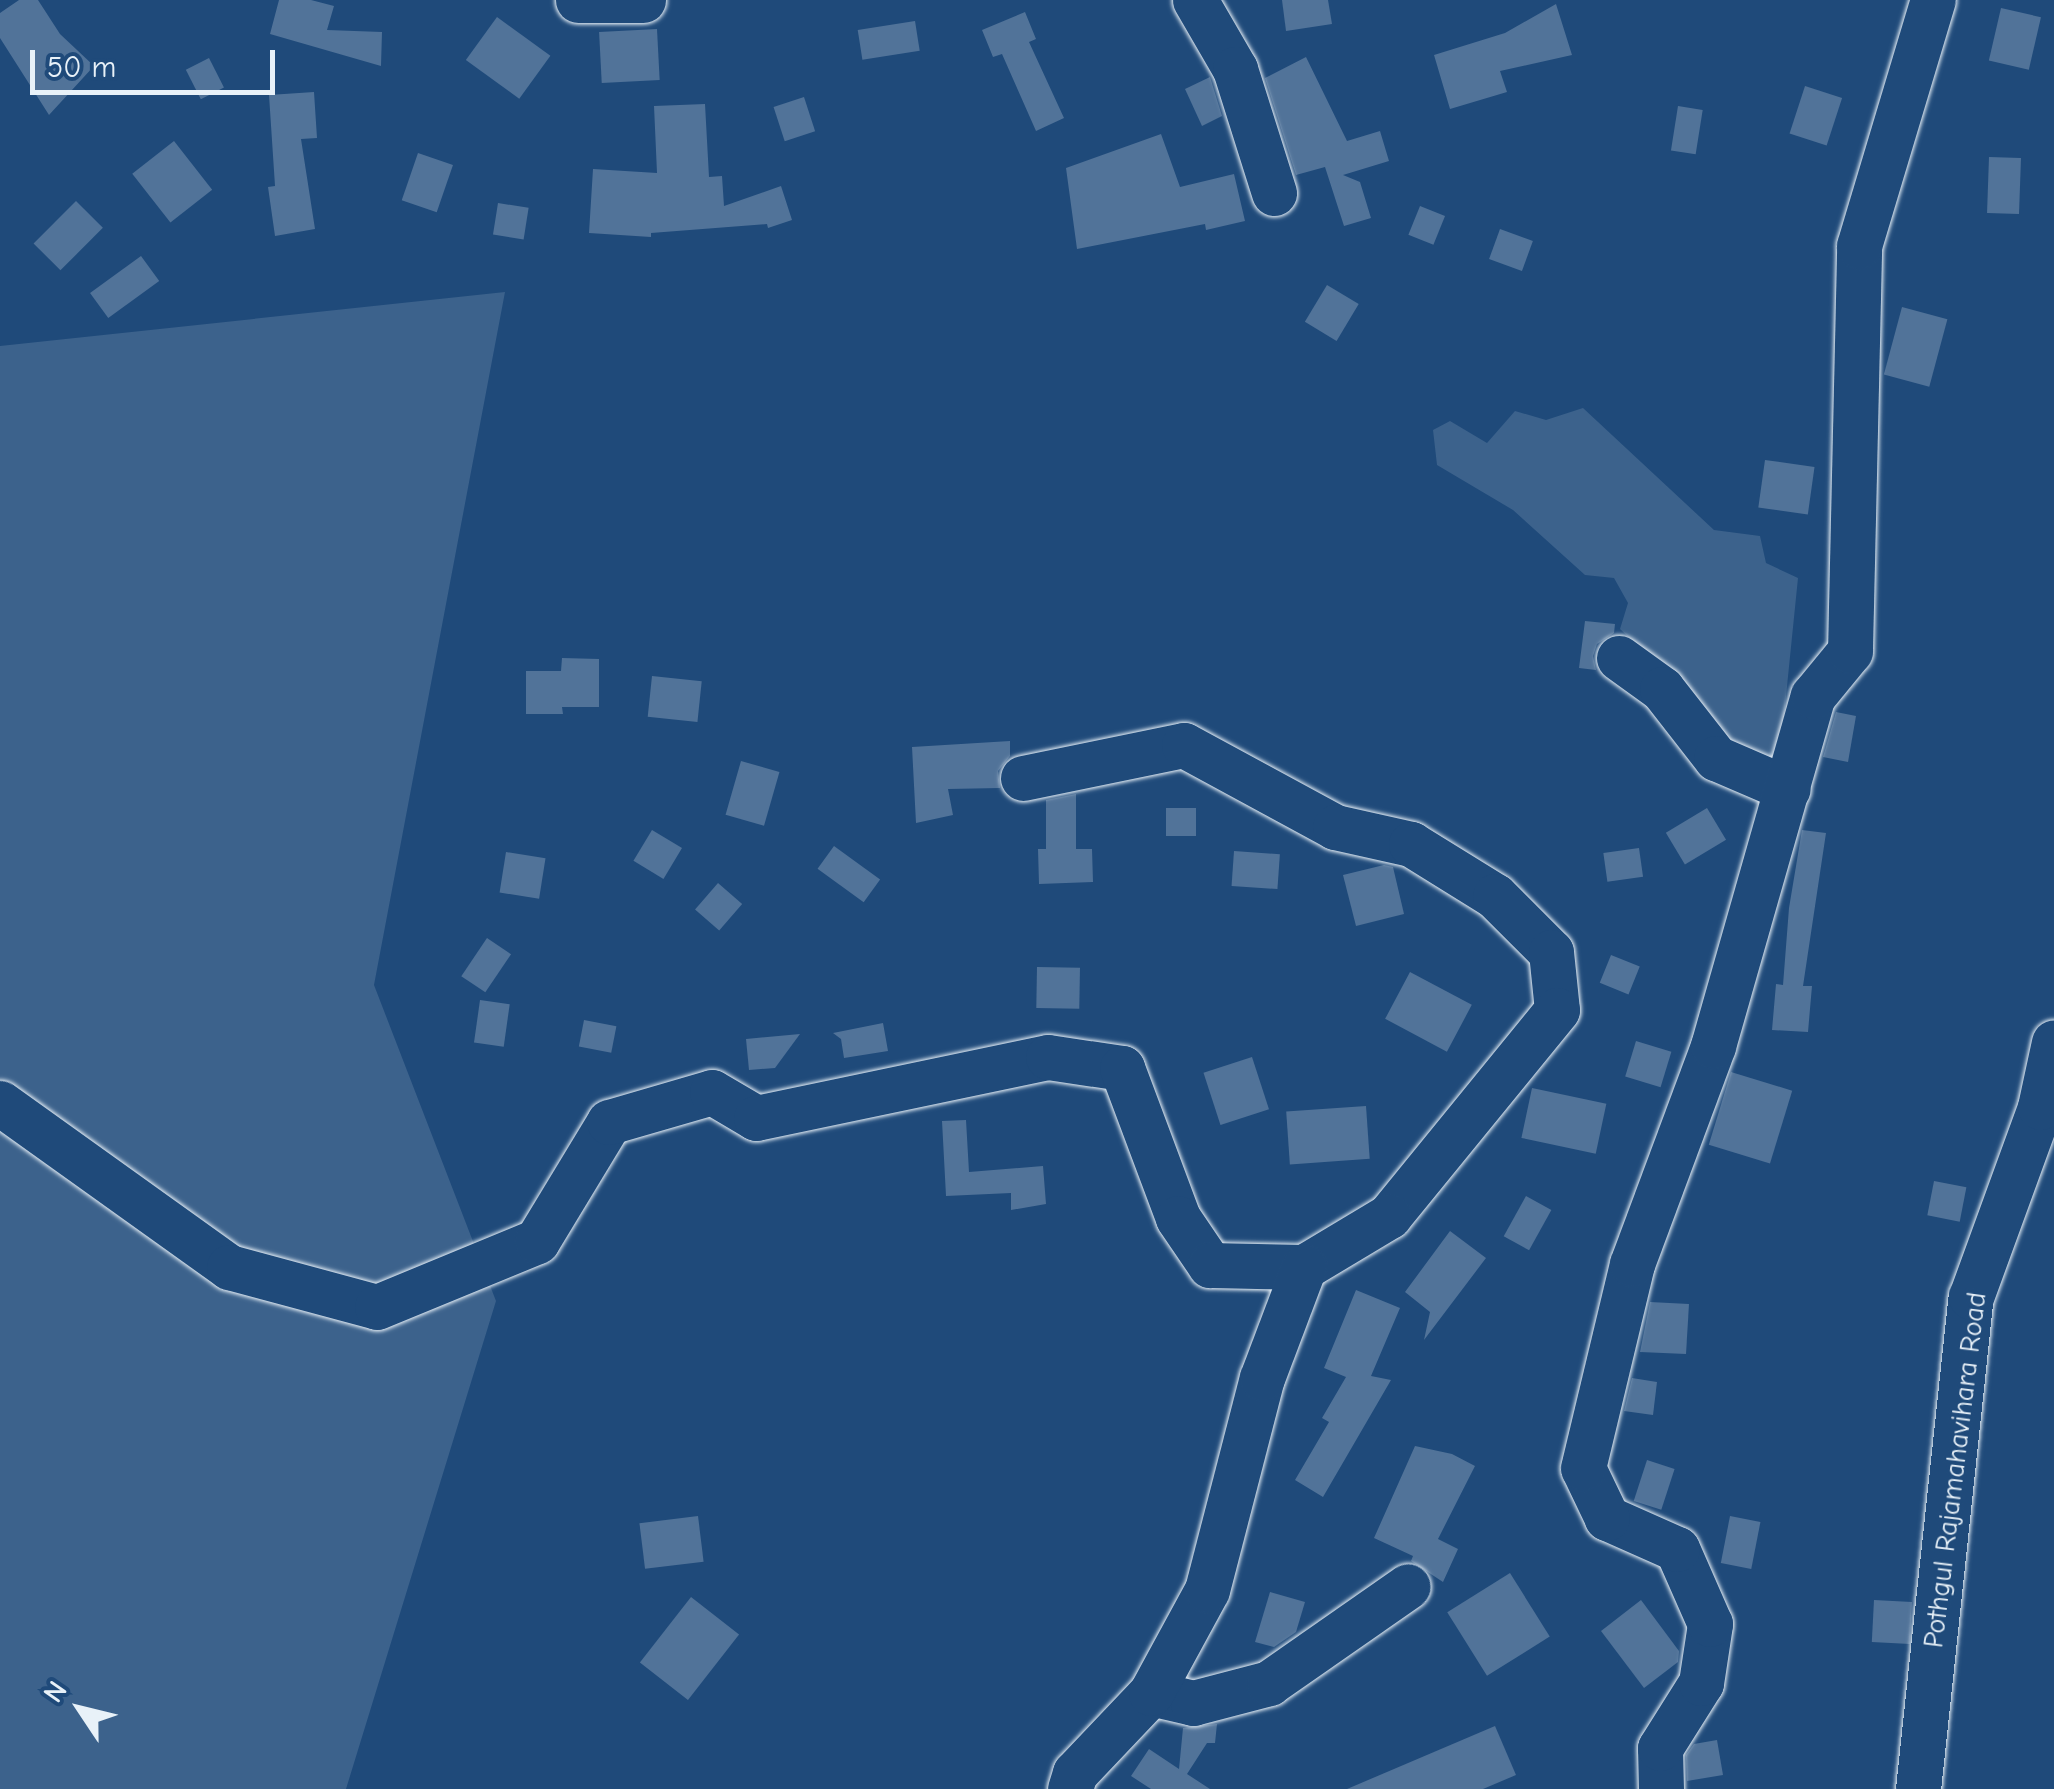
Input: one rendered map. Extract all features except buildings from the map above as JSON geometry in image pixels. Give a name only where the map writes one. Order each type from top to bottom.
[{"type":"street","points":[[578,0],[643,0]]},
{"type":"street","points":[[1195,0],[1235,69],[1274,193]]},
{"type":"street","points":[[1661,1789],[1660,1748],[1701,1683],[1710,1624],[1677,1549],[1607,1518],[1584,1468],[1632,1264],[1713,1046],[1813,696],[1850,651],[1859,246],[1934,0]]},
{"type":"street","points":[[1619,658],[1662,689],[1716,758],[1788,789]]},
{"type":"street","points":[[0,1102],[228,1267],[377,1308],[536,1241],[610,1122],[712,1092],[756,1118],[1048,1057],[1122,1068],[1178,1218],[1210,1265],[1304,1267],[1389,1216],[1557,1010],[1550,952],[1495,896],[1411,844],[1335,827],[1184,746],[1023,778]]},
{"type":"street","name":"Pothgul Rajamahavihara Road","points":[[1918,1789],[1972,1297],[2040,1107],[2054,1042]]},
{"type":"street","points":[[1070,1789],[1075,1773],[1152,1693],[1207,1590],[1262,1378],[1304,1267]]},
{"type":"street","points":[[1152,1693],[1193,1703],[1269,1682],[1408,1586]]},
{"type":"shaded area","points":[[505,292],[374,985],[496,1301],[346,1789],[0,1789],[0,346]]},
{"type":"shaded area","points":[[1583,408],[1714,530],[1760,536],[1766,563],[1798,578],[1778,775],[1722,750],[1683,690],[1620,629],[1628,603],[1614,578],[1585,575],[1513,510],[1437,465],[1433,430],[1450,421],[1487,443],[1515,411],[1546,420]]}]
